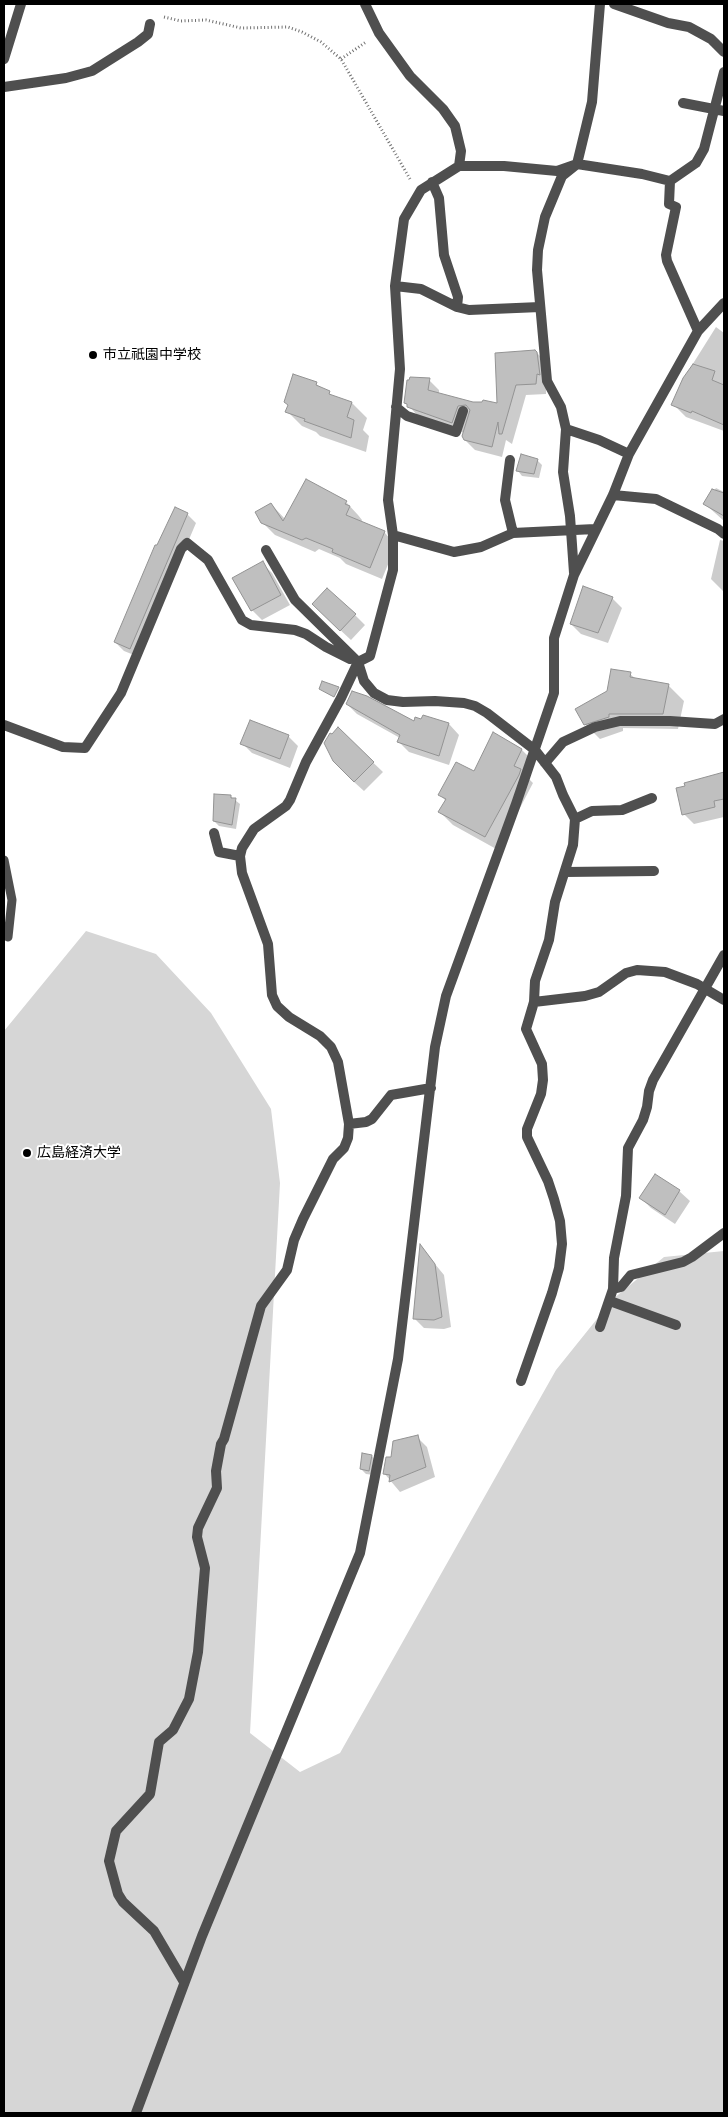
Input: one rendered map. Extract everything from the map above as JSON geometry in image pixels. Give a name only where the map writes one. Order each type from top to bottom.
[{"type":"street","points":[[4,59],[21,4]]},
{"type":"street","points":[[365,4],[379,33],[410,76],[443,109],[455,126],[461,151],[459,166]]},
{"type":"street","points":[[574,576],[571,530],[563,472],[566,430],[561,407],[547,381],[537,270],[538,250],[545,218],[562,176],[577,164],[592,102],[600,4]]},
{"type":"street","points":[[614,4],[668,23],[689,27],[711,39],[724,52]]},
{"type":"street","points":[[4,88],[66,78],[92,71],[148,34],[150,24]]},
{"type":"street","points":[[720,110],[716,103],[724,72]]},
{"type":"street","points":[[683,103],[720,110]]},
{"type":"street","points":[[184,1982],[154,1931],[118,1894],[109,1861],[116,1831],[150,1794],[159,1742],[173,1730],[189,1699],[198,1652],[205,1568],[197,1537],[198,1528],[217,1488],[216,1471],[221,1444],[261,1306],[287,1270],[294,1240],[303,1219],[313,1202],[332,1159],[344,1148],[348,1138],[349,1124],[338,1062],[331,1047],[320,1036],[289,1017],[277,1006],[272,995],[268,944],[242,872],[240,856],[242,848],[254,829],[286,806],[290,800],[306,762],[341,698],[358,662],[370,656],[376,638],[393,570],[393,536],[388,500],[400,369],[395,286],[404,219],[421,190],[459,166],[504,166],[557,171],[577,164],[642,174],[670,181],[696,163],[701,156],[720,110]]},
{"type":"street","points":[[670,181],[669,204],[676,208],[666,255],[667,261],[698,331]]},
{"type":"street","points":[[432,182],[439,198],[444,255],[458,296],[457,307]]},
{"type":"street","points":[[395,286],[421,289],[457,307],[469,310],[540,306]]},
{"type":"street","points":[[136,2113],[184,1982],[360,1554],[398,1359],[435,1047],[446,996],[554,694],[554,638],[574,576],[613,494],[629,454],[698,331],[724,303]]},
{"type":"street","points":[[396,407],[407,416],[456,432],[463,410]]},
{"type":"street","points":[[566,430],[599,440],[629,454]]},
{"type":"street","points":[[510,460],[506,500],[513,533]]},
{"type":"street","points":[[613,494],[656,500],[718,529],[724,534]]},
{"type":"street","points":[[393,536],[454,552],[481,547],[513,533],[595,530]]},
{"type":"street","points":[[4,725],[63,747],[85,748],[121,692],[181,549],[187,543],[208,560],[242,620],[251,625],[295,630],[358,662]]},
{"type":"street","points":[[266,550],[295,600],[358,662],[364,681],[374,693],[386,700],[403,702],[435,701],[464,703],[476,706],[535,750],[556,777],[576,819],[573,845],[555,902],[549,940],[535,981],[534,1002],[526,1029],[542,1064],[543,1080],[541,1094],[527,1129],[527,1137],[548,1181],[554,1199],[560,1221],[562,1244],[559,1268],[552,1293],[521,1381]]},
{"type":"street","points":[[545,763],[563,742],[595,727],[620,722],[670,721],[715,724],[724,719]]},
{"type":"street","points":[[576,819],[592,811],[622,810],[652,798]]},
{"type":"street","points":[[214,833],[219,852],[240,856]]},
{"type":"street","points":[[564,872],[654,871]]},
{"type":"street","points":[[600,1327],[613,1289],[614,1258],[626,1196],[628,1148],[643,1120],[653,1080],[724,955]]},
{"type":"street","points":[[534,1002],[569,999],[599,992],[626,973],[638,970],[665,972],[705,988],[724,1000]]},
{"type":"street","points":[[349,1124],[366,1122],[372,1119],[391,1095],[431,1088]]},
{"type":"street","points":[[613,1289],[621,1287],[632,1275],[688,1260],[724,1233]]},
{"type":"street","points":[[610,1301],[676,1325]]},
{"type":"lane","points":[[4,860],[12,900],[8,937]]},
{"type":"path","points":[[150,24],[160,17],[181,21],[206,20],[241,28],[288,27],[321,42],[341,59],[411,181],[421,190]]},
{"type":"path","points":[[341,59],[379,33]]},
{"type":"shaded area","points":[[86,931],[156,954],[211,1013],[271,1109],[280,1183],[250,1733],[300,1772],[340,1753],[556,1370],[613,1299],[664,1257],[724,1251],[724,2113],[4,2113],[4,1031]]},
{"type":"building","points":[[535,350],[537,352],[540,375],[537,374],[536,384],[516,385],[502,434],[499,434],[498,422],[492,447],[464,440],[462,436],[470,410],[466,405],[458,406],[452,423],[407,407],[407,404],[404,403],[407,380],[410,377],[430,378],[428,390],[473,402],[482,402],[483,400],[497,403],[495,353]]},
{"type":"building","points":[[693,364],[715,371],[712,380],[724,385],[724,425],[692,411],[691,413],[671,405],[683,378]]},
{"type":"building","points":[[293,374],[317,382],[316,385],[330,391],[329,394],[352,402],[347,417],[354,420],[351,438],[285,412],[288,405],[284,402]]},
{"type":"building","points":[[521,454],[538,459],[534,474],[516,471]]},
{"type":"building","points":[[306,479],[347,501],[345,504],[350,506],[346,515],[385,531],[370,568],[332,552],[333,549],[306,538],[302,540],[261,523],[255,512],[271,503],[283,521]]},
{"type":"building","points":[[712,489],[724,493],[724,516],[703,504]]},
{"type":"building","points":[[175,507],[188,513],[130,649],[114,642],[155,545],[157,545]]},
{"type":"building","points":[[263,561],[281,595],[251,611],[232,578]]},
{"type":"building","points":[[583,586],[613,597],[598,633],[570,624]]},
{"type":"building","points":[[327,588],[356,614],[340,631],[312,604]]},
{"type":"building","points":[[611,669],[631,672],[630,677],[669,684],[663,714],[609,714],[609,717],[584,725],[575,709],[607,691]]},
{"type":"building","points":[[322,681],[339,687],[334,697],[319,689]]},
{"type":"building","points":[[352,691],[367,696],[414,721],[415,717],[421,719],[423,715],[449,723],[439,756],[397,742],[400,735],[346,704]]},
{"type":"building","points":[[250,720],[289,735],[280,759],[240,744]]},
{"type":"building","points":[[338,727],[374,762],[354,782],[333,761],[324,743],[330,733],[332,734]]},
{"type":"building","points":[[493,732],[522,749],[514,766],[521,769],[485,837],[438,812],[446,799],[438,795],[456,762],[474,771]]},
{"type":"building","points":[[724,772],[724,799],[714,801],[715,807],[682,815],[676,788],[685,786],[684,783]]},
{"type":"building","points":[[214,794],[231,795],[231,798],[236,798],[232,825],[213,821]]},
{"type":"building","points":[[655,1174],[680,1190],[665,1215],[639,1198]]},
{"type":"building","points":[[420,1244],[435,1264],[442,1317],[434,1320],[413,1319]]},
{"type":"building","points":[[418,1435],[426,1467],[389,1482],[390,1475],[383,1474],[386,1457],[391,1457],[393,1441]]},
{"type":"building","points":[[362,1453],[372,1455],[369,1471],[360,1469]]},
{"type":"place","name":"市立祇園中学校","points":[[93,355]]},
{"type":"place","name":"広島経済大学","points":[[27,1153]]}]
